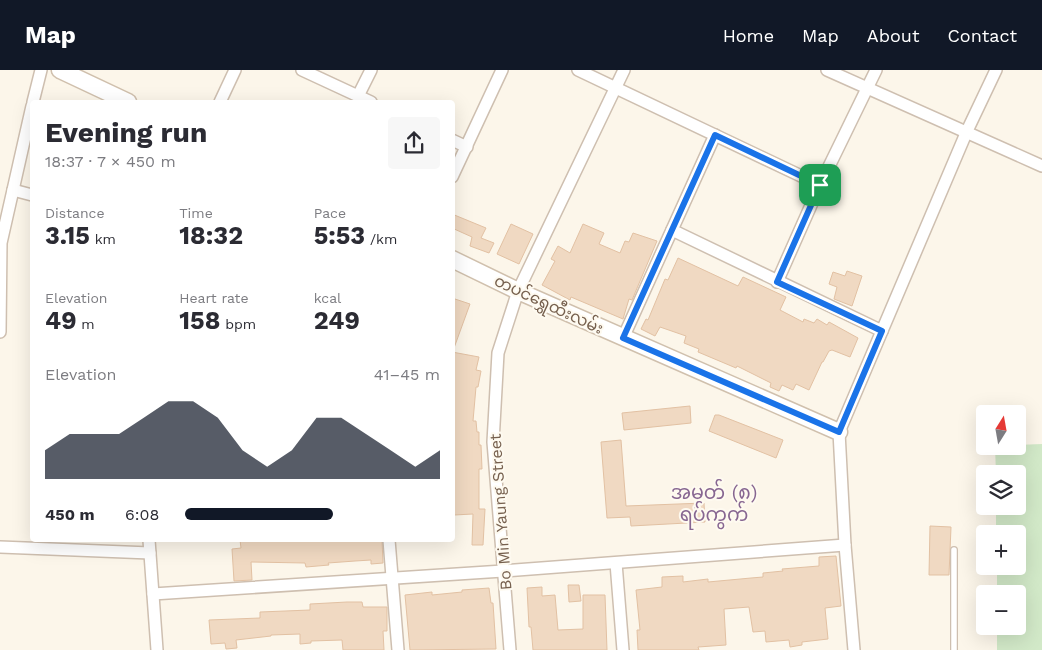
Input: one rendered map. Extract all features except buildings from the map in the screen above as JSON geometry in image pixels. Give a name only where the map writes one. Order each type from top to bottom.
[{"type":"street","points":[[34,100],[41,70]]},
{"type":"street","points":[[60,70],[124,100]]},
{"type":"street","points":[[221,100],[235,70]]},
{"type":"street","points":[[302,70],[367,100]]},
{"type":"street","points":[[358,96],[371,70]]},
{"type":"street","points":[[455,171],[502,70]]},
{"type":"street","points":[[578,70],[820,185]]},
{"type":"street","name":"Bo Min Yaung Street","points":[[510,650],[493,432],[498,353],[518,291],[624,70]]},
{"type":"street","points":[[827,70],[1042,166]]},
{"type":"street","points":[[777,282],[820,185],[876,70]]},
{"type":"street","points":[[854,650],[845,545],[839,432],[967,131],[996,70]]},
{"type":"street","points":[[0,332],[0,242],[30,117]]},
{"type":"street","points":[[623,338],[715,135]]},
{"type":"street","points":[[455,141],[467,147]]},
{"type":"street","points":[[13,190],[30,194]]},
{"type":"street","points":[[672,230],[882,331]]},
{"type":"street","name":"တပင်ရွှေထီးလမ်း","points":[[455,260],[623,338],[839,432]]},
{"type":"street","points":[[149,542],[157,650]]},
{"type":"street","points":[[389,542],[398,650]]},
{"type":"street","points":[[153,594],[616,563],[845,545]]},
{"type":"street","points":[[0,546],[150,553]]},
{"type":"street","points":[[616,563],[623,650]]},
{"type":"lane","points":[[954,550],[954,650]]},
{"type":"green space","points":[[1042,444],[1042,650],[997,650],[997,635],[1026,635],[1026,585],[997,585],[997,575],[1026,575],[1026,525],[996,525],[996,515],[1026,515],[1026,465],[996,465],[995,455],[1026,455],[1026,445]]},
{"type":"district","name":"အမှတ် (၈) ရပ်ကွက်","points":[[714,503]]},
{"type":"route","points":[[715,135],[820,185],[777,282],[882,331],[839,432],[623,338],[715,135]]}]
